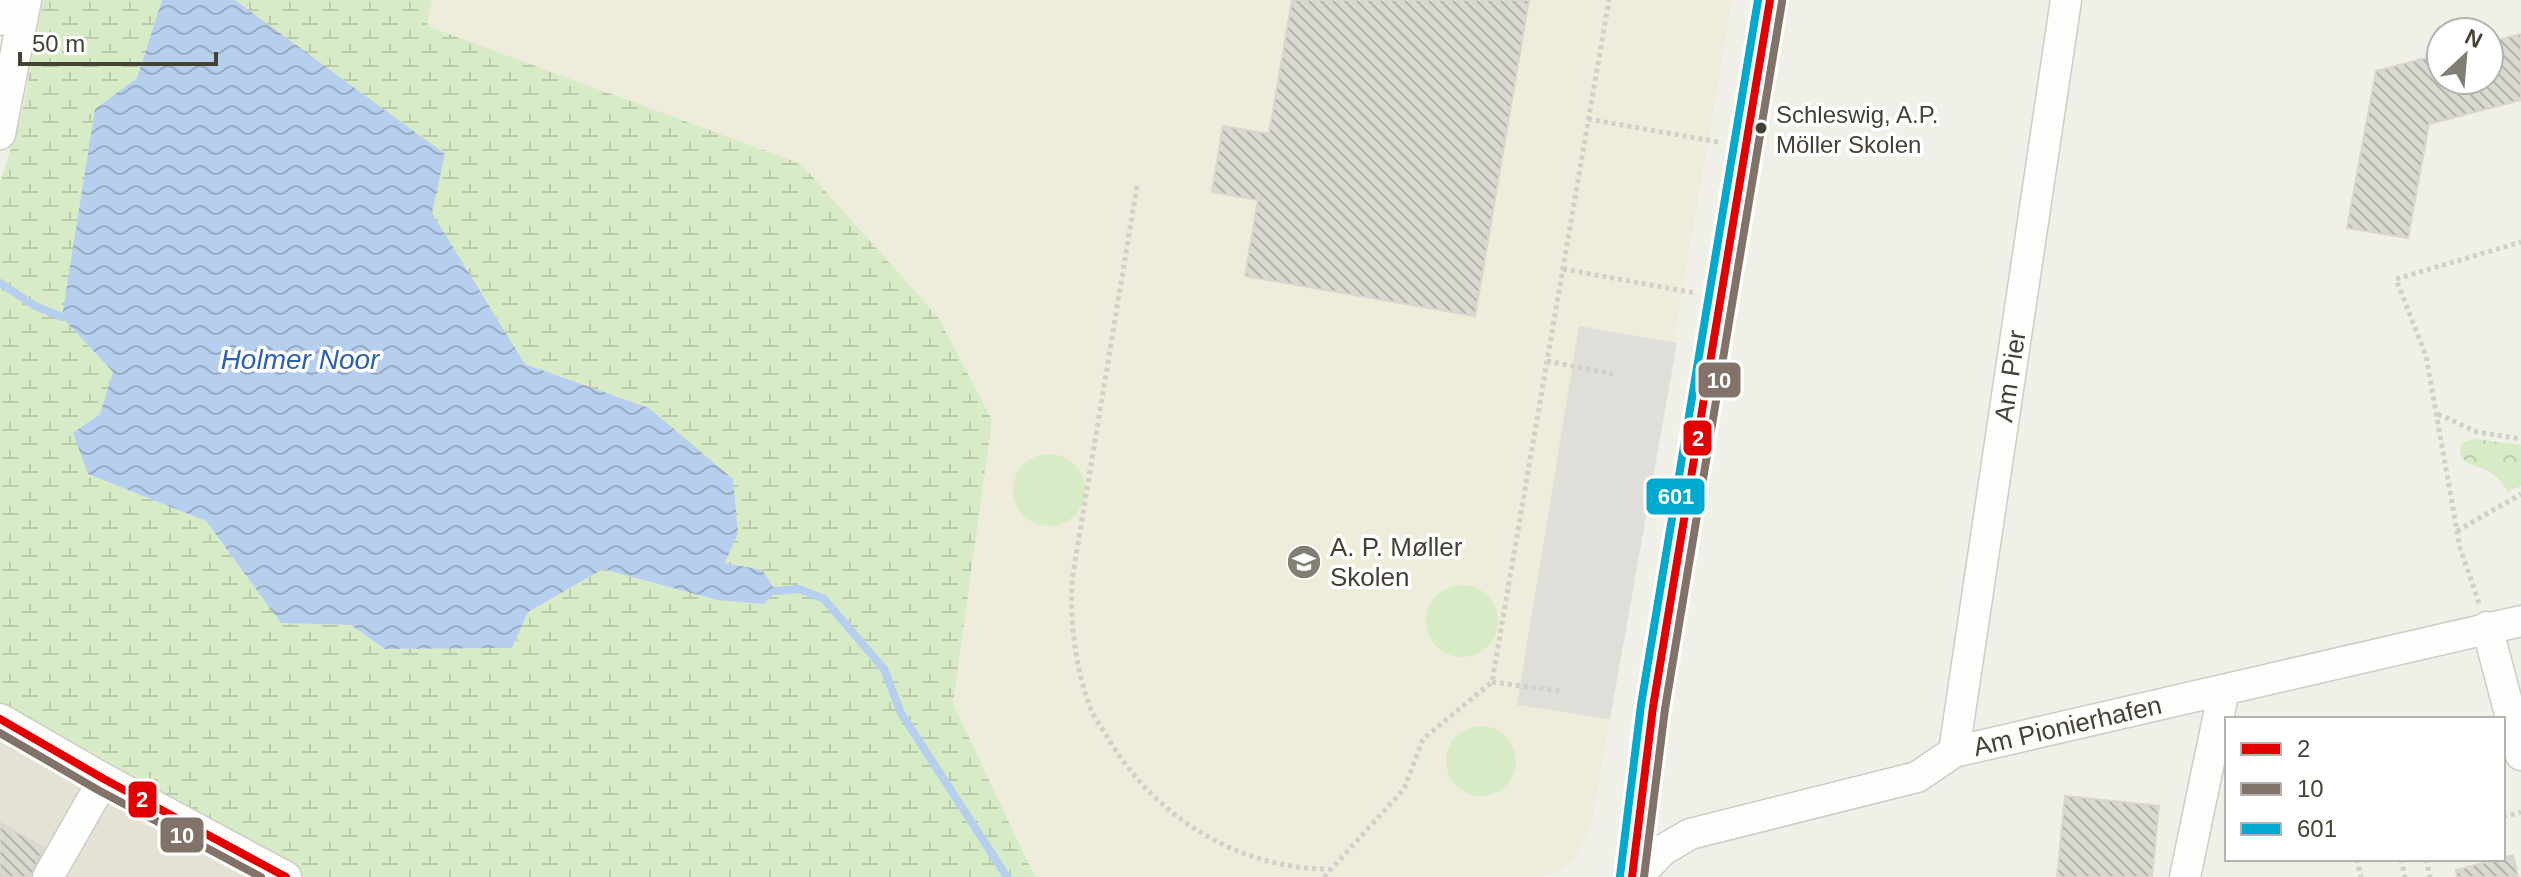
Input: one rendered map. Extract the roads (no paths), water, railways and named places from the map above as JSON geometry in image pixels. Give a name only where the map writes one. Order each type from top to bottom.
[{"type":"street","points":[[0,20],[3,0]]},
{"type":"street","points":[[0,134],[26,0]]},
{"type":"street","points":[[1634,877],[1653,707],[1770,0]]},
{"type":"street","name":"Am Pier","points":[[1954,752],[2066,0]]},
{"type":"street","name":"Am Pionierhafen","points":[[1634,877],[1663,850],[1690,834],[1917,777],[1954,752],[2521,621]]},
{"type":"street","points":[[2487,627],[2521,755]]},
{"type":"street","points":[[2185,877],[2224,690]]},
{"type":"street","points":[[0,719],[286,877]]},
{"type":"street","points":[[48,877],[104,779]]},
{"type":"water","name":"Holmer Noor","points":[[162,0],[235,0],[445,154],[432,213],[525,364],[649,408],[733,479],[738,533],[725,563],[762,570],[776,591],[764,604],[717,600],[603,569],[528,612],[512,648],[385,649],[351,625],[281,623],[206,521],[88,474],[73,433],[100,414],[113,372],[62,317],[95,109],[137,78]]},
{"type":"waterway","points":[[0,283],[35,306],[62,317]]},
{"type":"waterway","points":[[776,591],[799,589],[824,599],[884,669],[901,713],[1007,877]]},
{"type":"place","name":"Schleswig, A.P. Möller Skolen","points":[[1761,128]]},
{"type":"place","name":"A. P. Møller Skolen","points":[[1304,562]]}]
